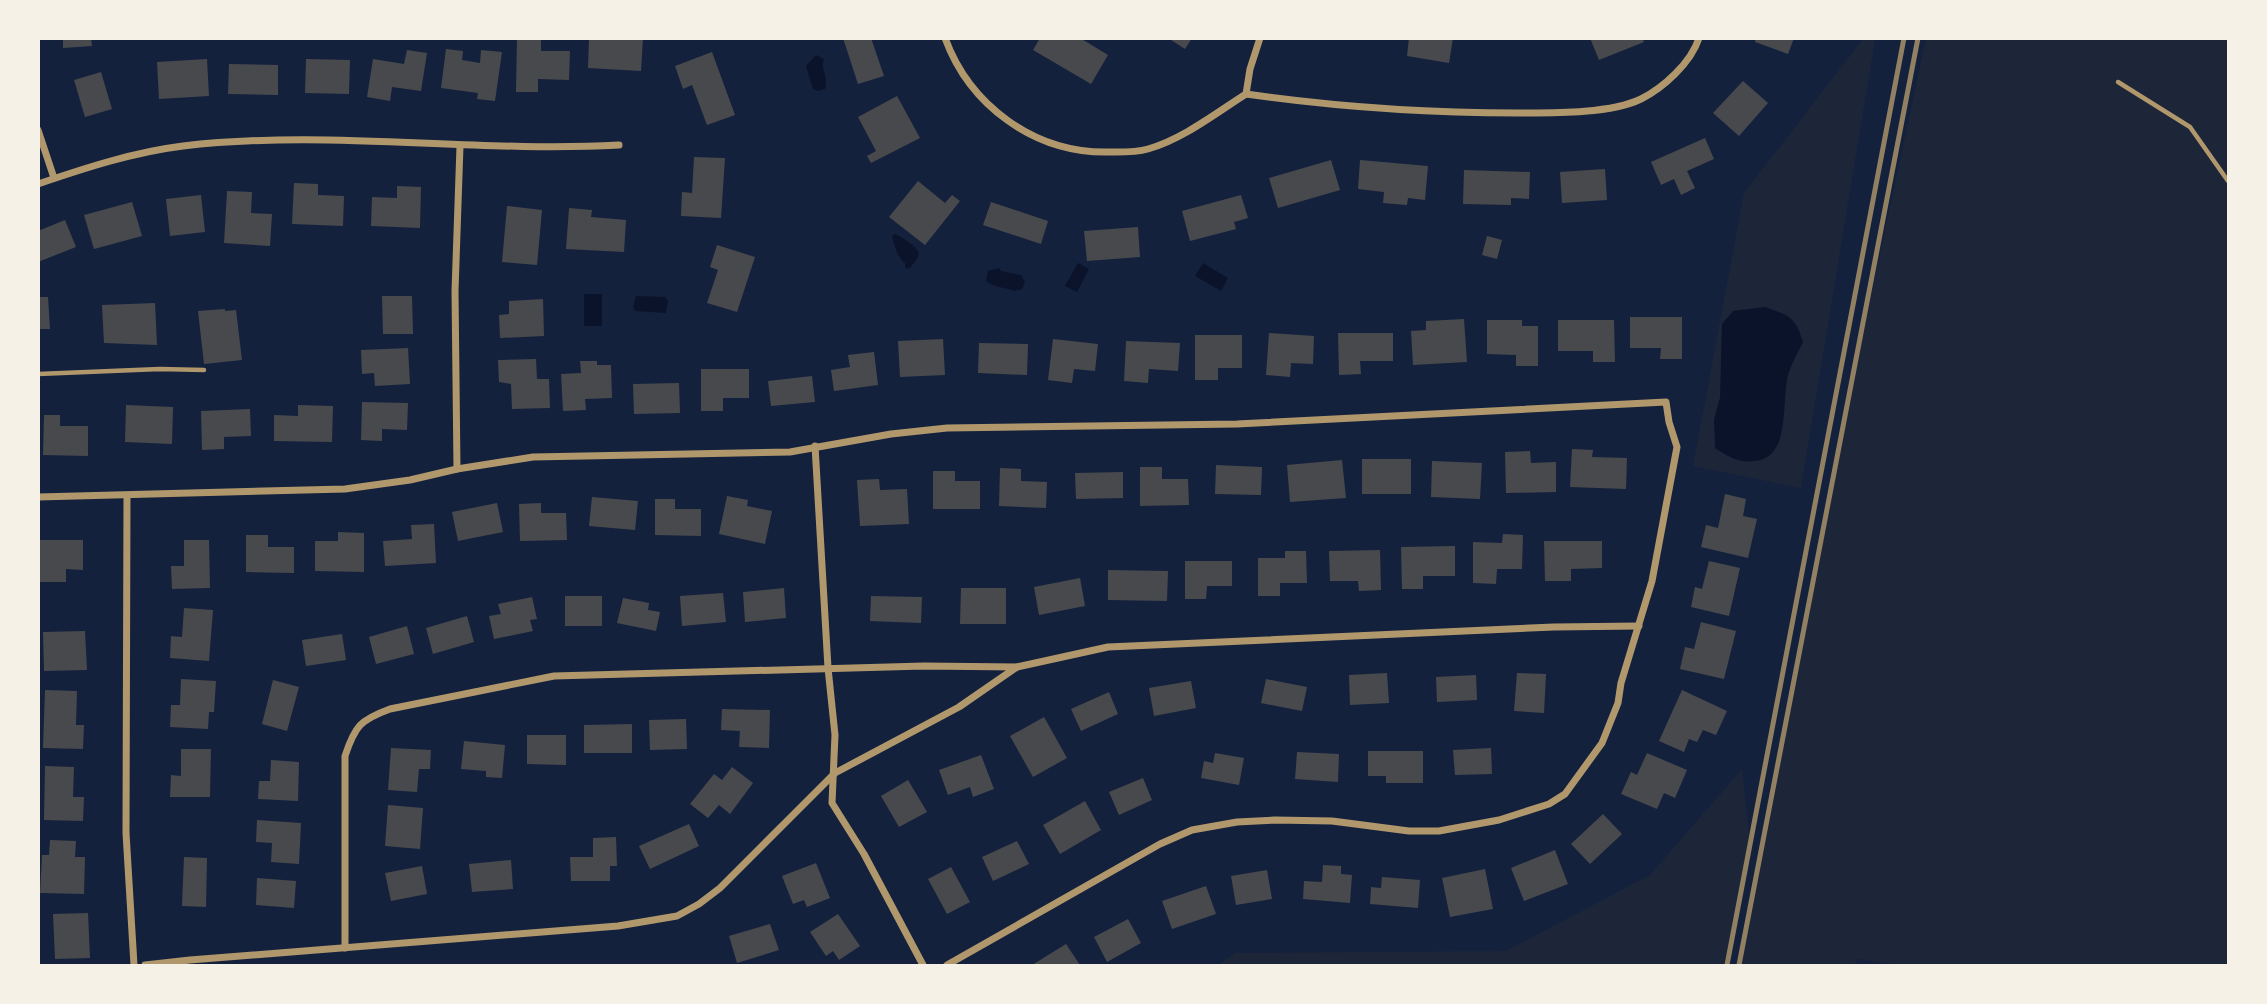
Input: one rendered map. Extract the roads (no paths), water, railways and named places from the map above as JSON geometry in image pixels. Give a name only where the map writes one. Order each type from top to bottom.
[{"type":"street","points":[[945,38],[968,81],[1009,121],[1041,141],[1089,152],[1148,149],[1182,134],[1246,94],[1437,113],[1560,113],[1620,106],[1639,100],[1659,88],[1677,71],[1699,38]]},
{"type":"street","points":[[1246,94],[1250,69],[1260,38]]},
{"type":"street","points":[[38,130],[54,178]]},
{"type":"street","points":[[38,184],[122,158],[179,146],[219,143],[302,141],[557,148],[619,145]]},
{"type":"street","points":[[457,469],[455,304],[460,146]]},
{"type":"street","points":[[38,497],[345,489],[533,457],[790,452],[947,428],[1237,424],[1667,402],[1676,447],[1652,581],[1621,683],[1618,704],[1602,743],[1565,794],[1549,804],[1499,820],[1438,831],[1409,831],[1332,821],[1275,820],[1237,822],[1192,830],[1160,844],[947,965]]},
{"type":"street","points":[[816,446],[828,668],[835,735],[832,803],[864,854],[923,965]]},
{"type":"street","points":[[127,496],[126,834],[134,965]]},
{"type":"street","points":[[345,948],[345,756],[353,731],[367,718],[390,709],[554,676],[828,668],[1017,667],[1108,647],[1554,626],[1639,626]]},
{"type":"street","points":[[145,965],[618,926],[677,916],[720,888],[835,774],[959,708],[1017,667]]},
{"type":"lane","points":[[2118,82],[2138,92],[2190,127],[2228,181]]},
{"type":"lane","points":[[38,374],[204,370]]},
{"type":"railway","points":[[1727,965],[1904,38]]},
{"type":"railway","points":[[1739,965],[1918,38]]}]
